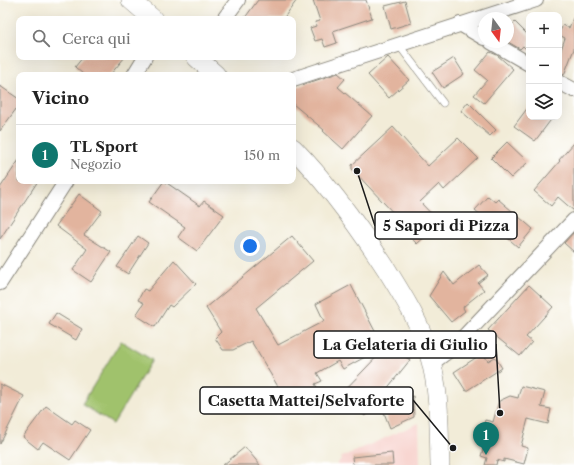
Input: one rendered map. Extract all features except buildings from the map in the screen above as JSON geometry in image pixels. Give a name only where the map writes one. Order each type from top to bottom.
[{"type":"main road","points":[[131,0],[150,16]]},
{"type":"main road","points":[[200,60],[213,72]]},
{"type":"main road","points":[[296,151],[321,178],[371,246],[401,294],[425,340],[432,363],[436,386],[439,414],[440,465]]},
{"type":"street","points":[[226,16],[238,0]]},
{"type":"street","points":[[296,78],[536,0]]},
{"type":"street","points":[[460,24],[478,34]]},
{"type":"street","points":[[501,48],[526,62]]},
{"type":"street","points":[[136,72],[144,60]]},
{"type":"street","points":[[562,84],[574,90]]},
{"type":"street","points":[[0,283],[64,184]]},
{"type":"street","points":[[432,363],[455,346],[574,220]]},
{"type":"lane","points":[[398,44],[443,103]]},
{"type":"shaded area","points":[[419,423],[420,465],[337,465],[342,457]]},
{"type":"green space","points":[[121,341],[152,360],[113,424],[82,404]]},
{"type":"place","name":"5 Sapori di Pizza","points":[[357,171]]},
{"type":"place","name":"La Gelateria di Giulio","points":[[500,413]]},
{"type":"place","name":"Casetta Mattei/Selvaforte","points":[[453,448]]},
{"type":"place","name":"TL Sport","points":[[486,455]]}]
